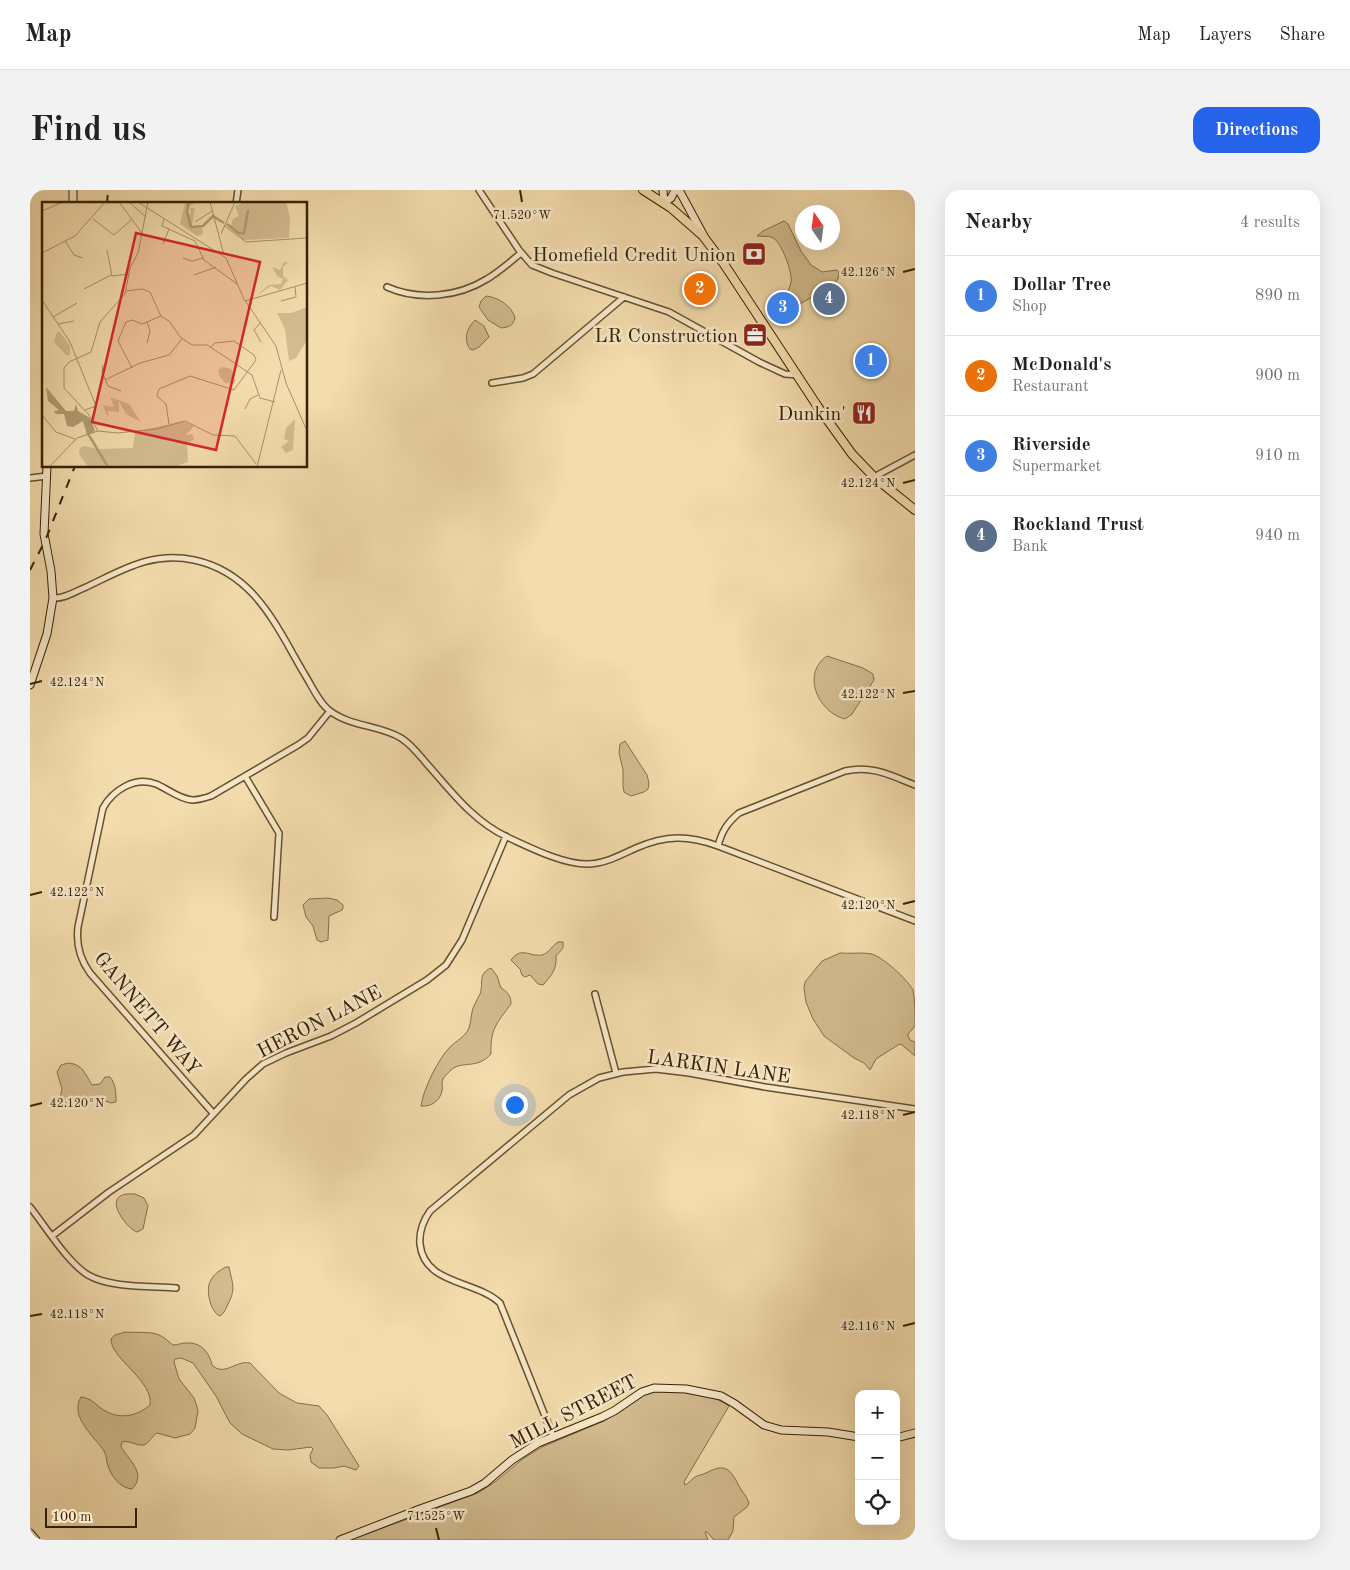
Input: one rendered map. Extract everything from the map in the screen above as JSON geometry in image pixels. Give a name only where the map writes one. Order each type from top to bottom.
[{"type":"main road","points":[[643,190],[664,203],[688,222],[706,240],[852,454],[874,477],[915,510]]},
{"type":"street","points":[[479,190],[521,253],[530,263],[546,272],[669,312],[756,360],[785,374],[798,375]]},
{"type":"street","points":[[663,190],[664,203]]},
{"type":"street","points":[[664,203],[677,190],[706,240]]},
{"type":"street","points":[[387,287],[403,293],[440,295],[452,293],[475,286],[486,280],[521,253]]},
{"type":"street","points":[[492,383],[523,378],[533,374],[624,297]]},
{"type":"street","points":[[874,477],[915,455]]},
{"type":"street","points":[[30,685],[47,634],[54,598],[44,534],[47,468]]},
{"type":"street","points":[[30,478],[47,476]]},
{"type":"street","points":[[54,598],[66,596],[130,565],[157,558],[186,559],[221,569],[242,582],[261,602],[311,685],[330,711],[344,718],[401,738],[471,812],[492,830],[559,858],[587,864],[616,858],[654,841],[688,838],[718,846],[915,921]]},
{"type":"street","name":"GANNETT WAY","points":[[213,1113],[90,973],[83,964],[79,953],[77,936],[103,808],[113,794],[126,786],[148,782],[188,799],[211,796],[298,746],[308,738],[330,711]]},
{"type":"street","points":[[718,846],[728,822],[739,813],[838,773],[857,768],[868,768],[915,784]]},
{"type":"street","points":[[245,776],[279,833],[274,917]]},
{"type":"street","name":"HERON LANE","points":[[52,1236],[110,1192],[194,1135],[246,1079],[263,1064],[331,1036],[356,1023],[427,980],[446,965],[462,940],[506,836]]},
{"type":"street","points":[[595,994],[616,1073]]},
{"type":"street","name":"LARKIN LANE","points":[[553,1436],[500,1303],[484,1292],[446,1278],[432,1269],[422,1254],[420,1231],[430,1211],[568,1095],[599,1078],[616,1073],[656,1069],[915,1109]]},
{"type":"street","points":[[30,1207],[74,1263],[89,1276],[124,1284],[176,1288]]},
{"type":"street","name":"MILL STREET","points":[[340,1540],[471,1491],[490,1480],[520,1454],[553,1436],[614,1411],[642,1392],[662,1387],[700,1391],[721,1396],[764,1425],[772,1428],[791,1431],[828,1432],[855,1436]]},
{"type":"street","points":[[900,1437],[915,1433]]},
{"type":"street","points":[[30,1533],[36,1540]]},
{"type":"shaded area","points":[[784,221],[788,224],[795,239],[795,250],[801,250],[811,265],[822,272],[837,270],[839,273],[838,279],[834,284],[796,305],[787,297],[791,278],[786,258],[776,240],[767,236],[757,236]]},
{"type":"shaded area","points":[[486,296],[500,300],[508,306],[515,318],[512,324],[501,328],[488,320],[479,307],[481,301]]},
{"type":"shaded area","points":[[475,320],[484,326],[489,337],[473,350],[470,349],[466,338],[470,326]]},
{"type":"shaded area","points":[[827,656],[863,668],[873,674],[874,680],[852,714],[845,719],[827,709],[816,692],[815,672],[819,664]]},
{"type":"shaded area","points":[[625,741],[647,775],[649,783],[648,789],[644,792],[631,796],[624,792],[623,770],[619,753],[620,744]]},
{"type":"shaded area","points":[[328,898],[337,900],[343,905],[343,908],[329,916],[328,940],[321,942],[317,940],[313,926],[306,917],[303,905],[309,899]]},
{"type":"shaded area","points":[[558,942],[563,942],[563,948],[556,956],[556,965],[553,972],[543,985],[538,984],[530,975],[525,977],[522,975],[520,969],[511,960],[522,953],[542,955],[547,953]]},
{"type":"shaded area","points":[[840,953],[868,953],[877,956],[895,969],[910,985],[914,994],[915,1026],[908,1036],[910,1040],[915,1042],[915,1056],[901,1044],[876,1059],[870,1070],[864,1063],[824,1036],[813,1019],[806,1002],[805,982],[822,961]]},
{"type":"shaded area","points":[[491,968],[497,976],[501,988],[509,994],[511,1004],[493,1032],[491,1054],[480,1062],[455,1067],[443,1079],[441,1095],[437,1100],[434,1103],[421,1106],[428,1083],[445,1052],[469,1028],[473,1008],[481,990],[482,976]]},
{"type":"shaded area","points":[[68,1063],[77,1065],[85,1073],[92,1085],[100,1084],[105,1077],[110,1077],[115,1086],[116,1102],[111,1103],[100,1099],[86,1105],[66,1107],[61,1105],[62,1089],[57,1072],[61,1065]]},
{"type":"shaded area","points":[[135,1194],[144,1198],[148,1206],[143,1229],[137,1232],[125,1222],[116,1205],[119,1197]]},
{"type":"shaded area","points":[[226,1267],[229,1267],[233,1291],[225,1311],[220,1316],[216,1314],[211,1305],[208,1288],[214,1276]]},
{"type":"shaded area","points":[[125,1332],[156,1334],[173,1345],[196,1344],[206,1352],[212,1365],[221,1369],[250,1363],[279,1393],[297,1403],[319,1406],[327,1415],[359,1466],[356,1470],[344,1466],[319,1468],[311,1462],[310,1455],[313,1449],[311,1447],[288,1450],[273,1449],[242,1434],[230,1423],[216,1396],[193,1363],[181,1358],[175,1359],[174,1362],[179,1379],[194,1398],[197,1407],[195,1428],[190,1434],[175,1438],[157,1433],[144,1445],[122,1442],[121,1447],[135,1467],[138,1478],[132,1489],[124,1487],[112,1474],[104,1451],[81,1419],[78,1412],[78,1404],[81,1397],[90,1400],[114,1415],[121,1416],[139,1412],[150,1405],[145,1387],[117,1354],[113,1346],[111,1339],[115,1335]]},
{"type":"shaded area","points":[[656,1391],[704,1395],[729,1406],[684,1482],[685,1485],[696,1476],[718,1468],[730,1471],[749,1503],[747,1507],[734,1517],[733,1531],[728,1540],[714,1540],[705,1532],[708,1540],[350,1540],[478,1493],[495,1482],[524,1458],[542,1447],[604,1421],[642,1395]]},
{"type":"railway","points":[[107,202],[108,190]]},
{"type":"railway","points":[[30,570],[45,541],[74,468]]},
{"type":"place","name":"Homefield Credit Union","points":[[754,254]]},
{"type":"place","name":"McDonald's","points":[[700,289]]},
{"type":"place","name":"Rockland Trust","points":[[829,299]]},
{"type":"place","name":"Riverside","points":[[783,308]]},
{"type":"place","name":"LR Construction","points":[[755,335]]},
{"type":"place","name":"Dollar Tree","points":[[871,361]]},
{"type":"place","name":"Dunkin'","points":[[864,413]]}]
